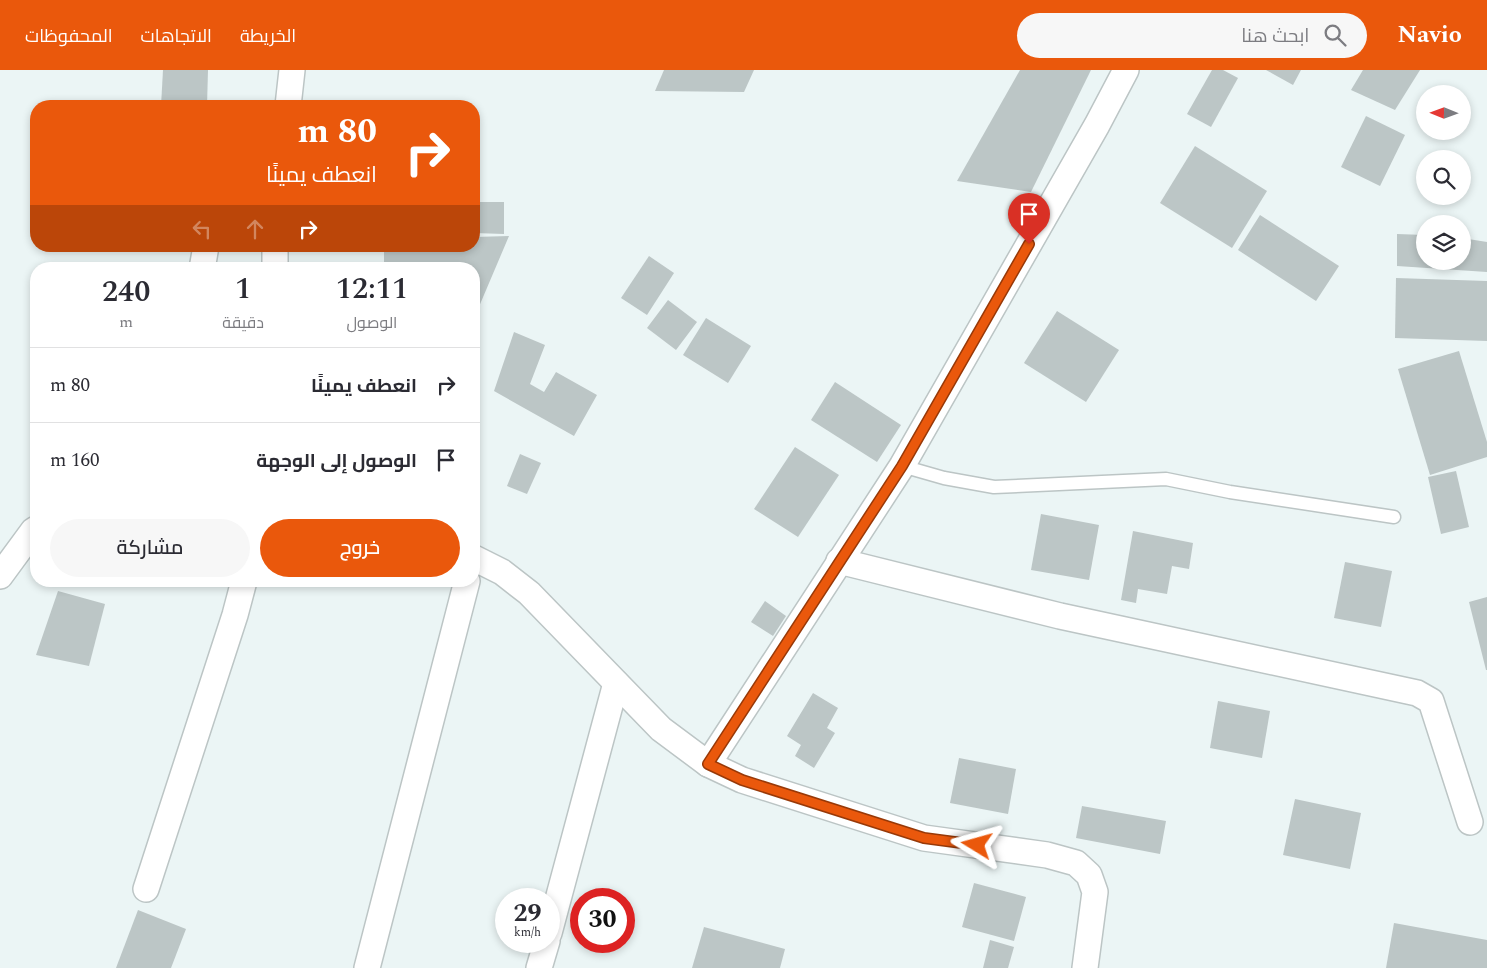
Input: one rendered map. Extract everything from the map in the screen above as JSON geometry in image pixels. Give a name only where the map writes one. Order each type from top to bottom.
[{"type":"street","points":[[289,100],[292,70]]},
{"type":"street","points":[[708,764],[902,466],[1097,125],[1126,70]]},
{"type":"street","points":[[0,576],[30,535]]},
{"type":"street","points":[[480,561],[502,572],[529,593],[661,729],[708,764],[742,780],[924,838],[1047,855],[1076,863],[1090,875],[1095,892],[1085,968]]},
{"type":"street","points":[[839,561],[1060,616],[1417,693],[1431,701],[1470,822]]},
{"type":"street","points":[[146,890],[242,587]]},
{"type":"street","points":[[367,968],[465,587]]},
{"type":"street","points":[[560,892],[616,683]]},
{"type":"street","points":[[539,968],[543,953]]},
{"type":"lane","points":[[902,466],[944,478],[994,487],[1166,479],[1230,492],[1394,516]]},
{"type":"building","points":[[163,70],[208,70],[207,100],[161,100]]},
{"type":"building","points":[[664,70],[754,70],[744,92],[655,91]]},
{"type":"building","points":[[1020,70],[1091,70],[1031,192],[957,181]]},
{"type":"building","points":[[1212,70],[1223,70],[1238,78],[1211,127],[1187,114]]},
{"type":"building","points":[[1266,70],[1301,70],[1293,85]]},
{"type":"building","points":[[1363,70],[1420,70],[1395,110],[1351,90]]},
{"type":"building","points":[[1366,116],[1405,135],[1380,186],[1341,167]]},
{"type":"building","points":[[1195,146],[1267,191],[1232,248],[1160,203]]},
{"type":"building","points":[[480,202],[504,202],[504,234],[480,233]]},
{"type":"building","points":[[1260,215],[1339,266],[1316,301],[1238,250]]},
{"type":"building","points":[[1397,234],[1416,235],[1416,267],[1397,266]]},
{"type":"building","points":[[509,236],[480,304],[480,262],[384,262],[384,252],[480,252],[480,237]]},
{"type":"building","points":[[1471,239],[1487,242],[1487,272],[1457,270],[1471,270]]},
{"type":"building","points":[[649,256],[674,273],[647,315],[621,298]]},
{"type":"building","points":[[1396,278],[1487,281],[1487,341],[1395,338]]},
{"type":"building","points":[[668,300],[697,322],[676,350],[647,328]]},
{"type":"building","points":[[1057,311],[1119,350],[1086,402],[1024,363]]},
{"type":"building","points":[[706,318],[751,346],[728,383],[683,355]]},
{"type":"building","points":[[514,332],[545,345],[530,384],[544,392],[556,372],[597,395],[574,436],[494,391]]},
{"type":"building","points":[[1459,351],[1487,442],[1487,457],[1430,475],[1398,369]]},
{"type":"building","points":[[835,382],[901,425],[877,462],[811,420]]},
{"type":"building","points":[[795,447],[839,475],[798,537],[754,509]]},
{"type":"building","points":[[520,454],[541,463],[527,494],[507,486]]},
{"type":"building","points":[[1456,471],[1469,527],[1441,534],[1428,477]]},
{"type":"building","points":[[1041,514],[1099,525],[1089,580],[1031,570]]},
{"type":"building","points":[[1133,531],[1193,543],[1189,569],[1172,566],[1167,594],[1138,589],[1136,603],[1121,600]]},
{"type":"building","points":[[1345,562],[1392,571],[1381,627],[1334,618]]},
{"type":"building","points":[[58,591],[105,604],[89,666],[36,655]]},
{"type":"building","points":[[1487,597],[1487,670],[1486,670],[1469,602]]},
{"type":"building","points":[[765,601],[786,616],[773,636],[751,622]]},
{"type":"building","points":[[813,693],[838,708],[827,728],[835,733],[814,768],[795,756],[801,745],[787,736]]},
{"type":"building","points":[[1218,701],[1270,711],[1262,758],[1210,748]]},
{"type":"building","points":[[959,758],[1016,769],[1008,814],[950,803]]},
{"type":"building","points":[[1295,799],[1361,813],[1350,869],[1283,855]]},
{"type":"building","points":[[1082,806],[1166,821],[1160,854],[1076,838]]},
{"type":"building","points":[[974,883],[1026,897],[1014,941],[962,927]]},
{"type":"building","points":[[138,910],[186,929],[171,968],[116,968]]},
{"type":"building","points":[[1394,923],[1487,940],[1487,968],[1386,968]]},
{"type":"building","points":[[704,927],[785,949],[780,968],[692,968]]},
{"type":"building","points":[[990,940],[1014,947],[1008,968],[983,968]]},
{"type":"route","points":[[977,845],[924,838],[742,780],[708,764],[902,466],[1029,244]]}]
